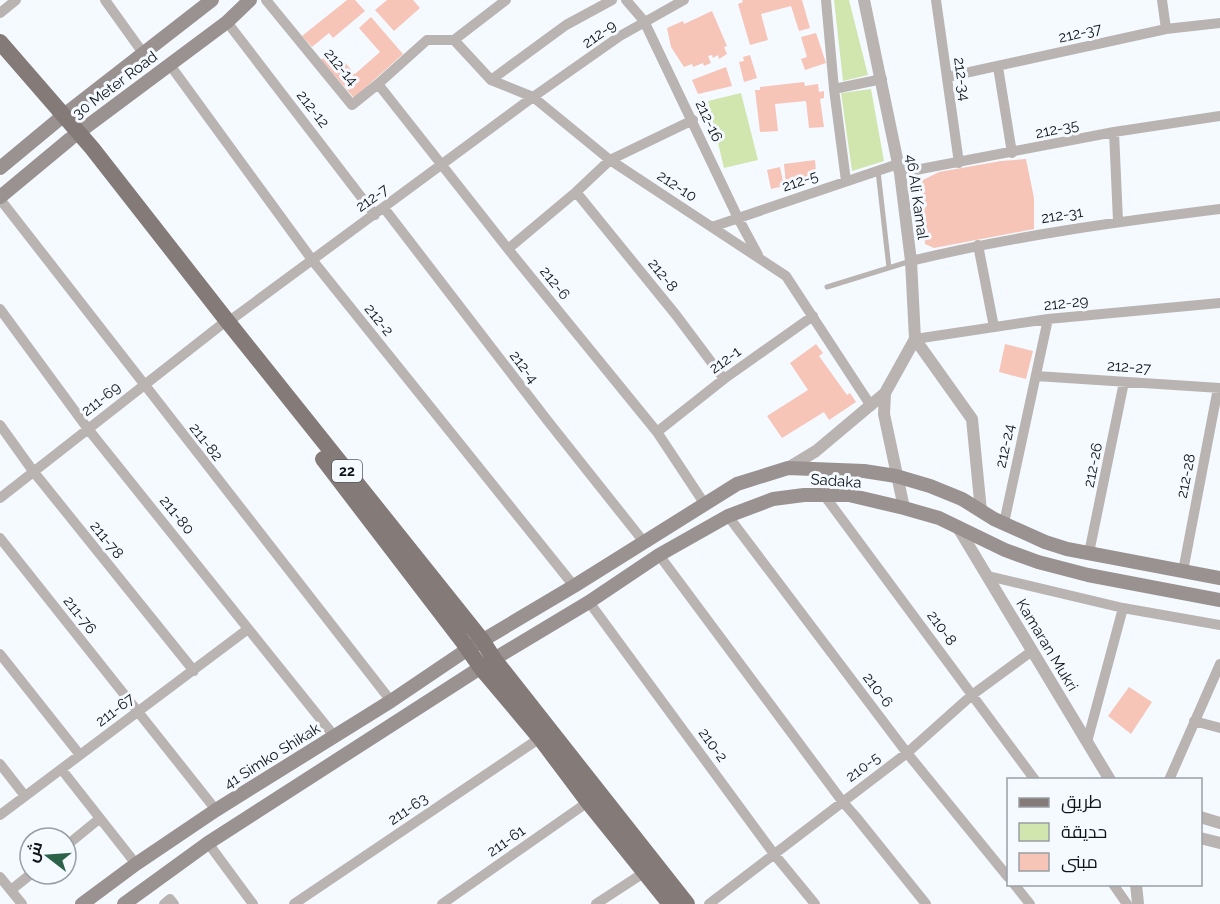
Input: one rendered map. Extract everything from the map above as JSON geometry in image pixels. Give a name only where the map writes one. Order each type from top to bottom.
[{"type":"main road","name":"30 Meter Road","points":[[0,168],[211,0]]},
{"type":"main road","name":"30 Meter Road","points":[[0,198],[75,136],[227,22],[250,0]]},
{"type":"main road","name":"22","points":[[0,42],[60,119]]},
{"type":"main road","name":"22","points":[[0,51],[75,136],[224,323],[475,645],[588,802],[670,904]]},
{"type":"main road","name":"41 Simko Shikak","points":[[84,903],[136,864],[216,810],[335,737],[475,645],[737,484],[788,468],[864,471],[896,476]]},
{"type":"main road","points":[[896,476],[962,499],[1004,523],[1045,542],[1089,553],[1220,578]]},
{"type":"main road","name":"Sadaka","points":[[487,664],[589,602],[659,555],[728,516],[773,499],[849,495],[939,518],[1005,550],[1038,562],[1088,575],[1220,600]]},
{"type":"main road","name":"22","points":[[487,664],[687,904]]},
{"type":"main road","points":[[124,904],[208,843],[487,664]]},
{"type":"street","points":[[0,13],[16,0]]},
{"type":"street","points":[[105,0],[143,54]]},
{"type":"street","name":"212-14","points":[[266,0],[352,105],[427,40],[454,40]]},
{"type":"street","points":[[454,40],[506,0]]},
{"type":"street","name":"212-9","points":[[491,80],[566,24],[612,0]]},
{"type":"street","name":"212-16","points":[[626,0],[644,21],[738,218],[760,258]]},
{"type":"street","name":"212-9","points":[[533,97],[644,21],[684,0]]},
{"type":"street","points":[[826,0],[834,89],[846,181]]},
{"type":"street","name":"46 Ali Kamal","points":[[864,0],[899,169],[911,261],[915,339]]},
{"type":"street","name":"212-34","points":[[939,0],[959,163]]},
{"type":"street","points":[[1162,0],[1166,29]]},
{"type":"street","name":"212-12","points":[[227,22],[380,211]]},
{"type":"street","name":"212-37","points":[[947,77],[1166,29],[1220,23]]},
{"type":"street","name":"212-10","points":[[454,40],[491,80],[533,97],[610,160],[786,276],[872,406]]},
{"type":"street","name":"212-2","points":[[170,64],[313,261],[574,586]]},
{"type":"street","points":[[998,67],[1012,153]]},
{"type":"street","points":[[834,89],[882,79]]},
{"type":"street","name":"212-6","points":[[378,84],[441,166],[657,432],[704,503]]},
{"type":"street","name":"212-7","points":[[224,323],[313,261],[533,97]]},
{"type":"street","name":"212-35","points":[[899,169],[959,163],[1114,132],[1220,116]]},
{"type":"street","points":[[508,249],[610,160],[693,120]]},
{"type":"street","points":[[1114,132],[1118,221]]},
{"type":"street","name":"212-5","points":[[712,227],[878,171],[899,169]]},
{"type":"street","name":"212-8","points":[[576,192],[676,315],[724,379]]},
{"type":"street","name":"211-82","points":[[0,198],[143,386],[391,701]]},
{"type":"street","name":"212-31","points":[[911,261],[978,245],[1118,221],[1220,209]]},
{"type":"street","name":"212-4","points":[[380,211],[644,542]]},
{"type":"street","points":[[978,245],[994,327]]},
{"type":"street","name":"212-29","points":[[915,339],[1048,319],[1220,303]]},
{"type":"street","name":"211-80","points":[[0,309],[88,429],[335,737]]},
{"type":"street","name":"212-1","points":[[657,432],[724,379],[813,316]]},
{"type":"street","name":"212-24","points":[[1004,523],[1048,319]]},
{"type":"street","name":"211-69","points":[[0,498],[224,323]]},
{"type":"street","points":[[788,468],[816,451],[885,393],[915,339],[972,418],[981,511]]},
{"type":"street","name":"212-27","points":[[1036,376],[1219,388]]},
{"type":"street","name":"212-26","points":[[1089,553],[1124,382]]},
{"type":"street","name":"212-28","points":[[1183,571],[1219,388]]},
{"type":"street","points":[[885,393],[884,414],[903,508]]},
{"type":"street","name":"211-78","points":[[0,425],[33,471],[194,671]]},
{"type":"street","name":"210-8","points":[[824,495],[1034,778]]},
{"type":"street","name":"210-6","points":[[728,516],[907,753],[1007,876]]},
{"type":"street","name":"Kamaran Mukri","points":[[957,526],[1109,778]]},
{"type":"street","name":"211-76","points":[[0,538],[216,810]]},
{"type":"street","points":[[659,555],[842,801],[926,904]]},
{"type":"street","points":[[988,576],[1123,608],[1220,625]]},
{"type":"street","name":"210-2","points":[[589,602],[774,854],[815,904]]},
{"type":"street","points":[[1087,742],[1123,608]]},
{"type":"street","name":"211-67","points":[[0,815],[248,629]]},
{"type":"street","name":"210-5","points":[[709,904],[907,753],[972,695],[1032,651]]},
{"type":"street","points":[[0,654],[80,755]]},
{"type":"street","points":[[1170,778],[1220,664]]},
{"type":"street","points":[[1194,721],[1220,728]]},
{"type":"street","name":"211-63","points":[[294,904],[540,738]]},
{"type":"street","points":[[0,764],[25,796]]},
{"type":"street","points":[[62,770],[136,864]]},
{"type":"street","name":"211-61","points":[[442,904],[588,802]]},
{"type":"street","points":[[1202,818],[1220,823]]},
{"type":"street","points":[[78,836],[99,819]]},
{"type":"street","points":[[1202,838],[1220,843]]},
{"type":"street","points":[[208,843],[253,904]]},
{"type":"street","points":[[596,904],[645,872]]},
{"type":"street","points":[[0,877],[22,904]]},
{"type":"street","points":[[11,890],[18,884]]},
{"type":"street","points":[[1015,886],[1030,904]]},
{"type":"street","points":[[1114,886],[1127,904]]},
{"type":"street","points":[[1136,886],[1138,904]]},
{"type":"lane","points":[[878,171],[889,268]]},
{"type":"lane","points":[[826,287],[911,261]]},
{"type":"green space","points":[[834,0],[849,0],[868,75],[843,81]]},
{"type":"green space","points":[[871,89],[884,161],[852,171],[841,93]]},
{"type":"green space","points":[[741,93],[758,160],[724,168],[708,101]]},
{"type":"building","points":[[347,0],[355,0],[365,11],[333,38],[329,33],[312,47],[302,36]]},
{"type":"building","points":[[387,0],[413,0],[420,8],[394,31],[375,10]]},
{"type":"building","points":[[742,0],[802,0],[810,28],[799,31],[791,6],[761,14],[768,40],[750,45],[738,4],[743,2]]},
{"type":"building","points":[[712,11],[727,46],[724,47],[727,54],[719,59],[718,55],[713,58],[712,55],[708,56],[711,63],[704,66],[703,63],[693,67],[692,64],[684,67],[671,47],[667,28],[683,21],[684,24]]},
{"type":"building","points":[[371,17],[403,54],[354,98],[321,60],[333,49],[355,74],[380,52],[359,28]]},
{"type":"building","points":[[816,33],[826,63],[805,70],[801,59],[807,57],[801,37]]},
{"type":"building","points":[[750,55],[757,78],[744,82],[739,62],[744,61],[743,57]]},
{"type":"building","points":[[726,67],[732,86],[698,94],[692,80]]},
{"type":"building","points":[[804,82],[805,86],[818,84],[819,92],[824,91],[824,98],[820,99],[824,127],[809,128],[806,101],[775,104],[778,131],[760,132],[755,90],[760,90],[760,87]]},
{"type":"building","points":[[1026,159],[1034,198],[1034,229],[934,248],[925,244],[921,181],[939,172]]},
{"type":"building","points":[[815,160],[817,182],[786,185],[784,164]]},
{"type":"building","points":[[780,167],[784,186],[771,189],[767,170]]},
{"type":"building","points":[[816,344],[823,353],[819,356],[847,395],[850,393],[856,402],[829,420],[824,412],[782,438],[767,416],[808,390],[790,363]]},
{"type":"building","points":[[1005,344],[1033,351],[1026,379],[999,372]]},
{"type":"building","points":[[1129,687],[1152,702],[1131,734],[1108,716]]}]
